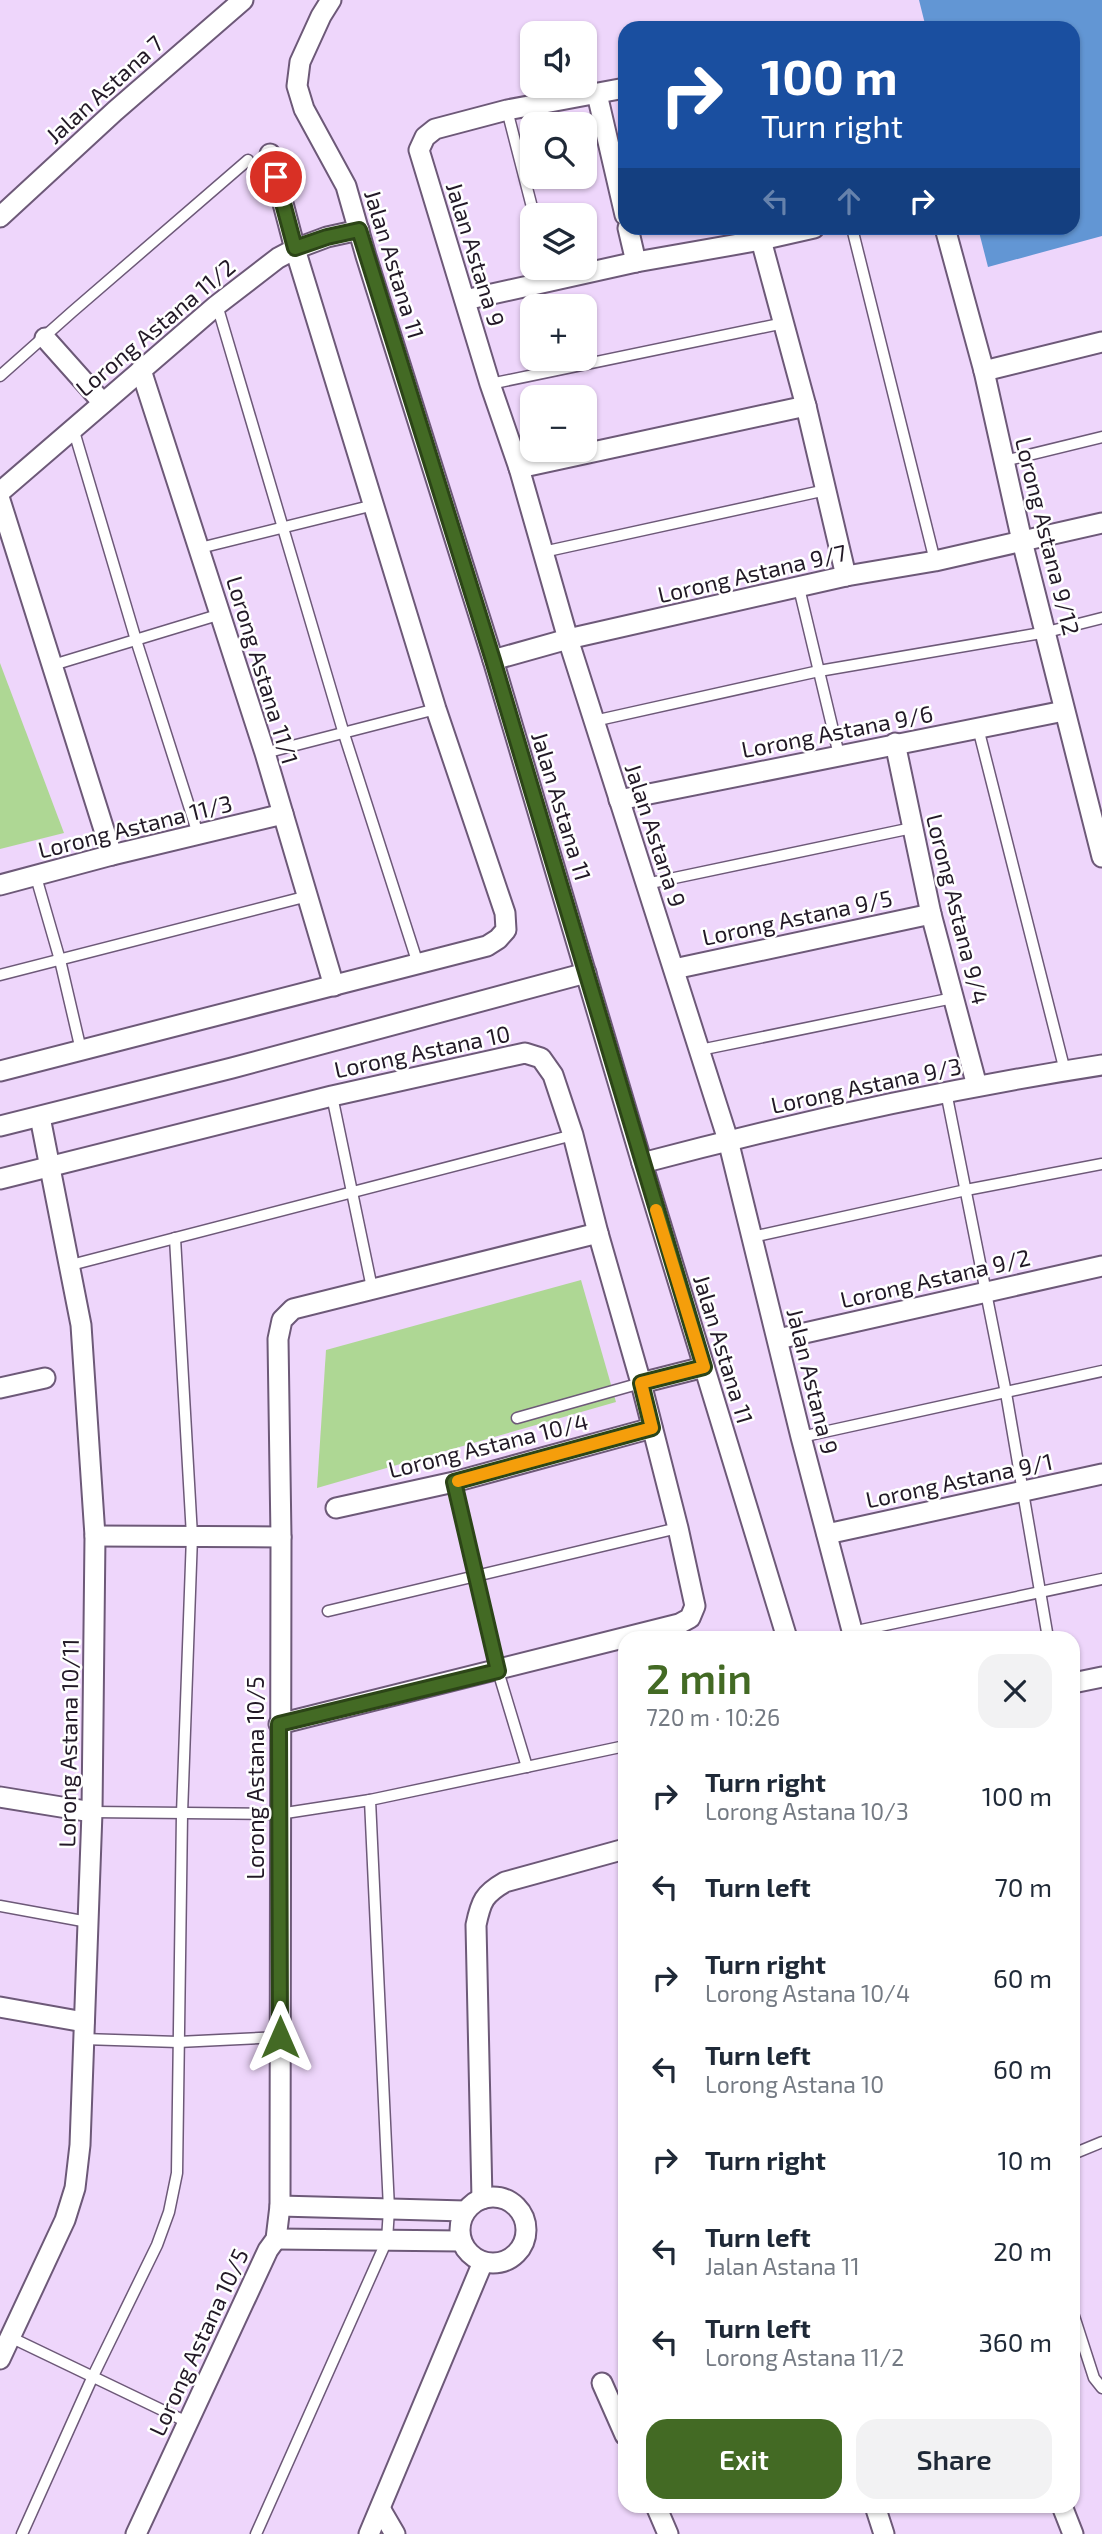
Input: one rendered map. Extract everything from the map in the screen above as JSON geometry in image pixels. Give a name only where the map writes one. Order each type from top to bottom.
[{"type":"street","name":"Jalan Astana 7","points":[[0,217],[114,111],[243,0]]},
{"type":"street","name":"Jalan Astana 11","points":[[331,0],[300,62],[298,86],[304,110],[346,186],[493,660],[785,1631]]},
{"type":"street","points":[[618,90],[597,94],[618,169]]},
{"type":"street","points":[[506,110],[574,98]]},
{"type":"street","name":"Jalan Astana 9","points":[[506,110],[435,129],[425,137],[419,150],[490,384],[519,468],[568,639],[728,1140],[852,1631]]},
{"type":"street","points":[[0,1071],[487,946],[498,940],[506,930],[505,913],[436,709],[295,248],[270,154]]},
{"type":"street","name":"Lorong Astana 11/2","points":[[0,492],[217,305],[278,258],[295,248],[359,230]]},
{"type":"street","points":[[630,235],[636,262]]},
{"type":"street","points":[[597,268],[783,235]]},
{"type":"street","name":"Lorong Astana 9/12","points":[[947,235],[984,371],[1064,711],[1094,799],[1102,857]]},
{"type":"street","points":[[761,240],[806,406],[846,576]]},
{"type":"street","points":[[465,300],[532,280]]},
{"type":"street","points":[[45,338],[103,404]]},
{"type":"street","points":[[984,371],[1102,342]]},
{"type":"street","name":"Lorong Astana 11/1","points":[[141,370],[200,548],[334,986]]},
{"type":"street","points":[[519,468],[806,406]]},
{"type":"street","points":[[0,500],[112,855]]},
{"type":"street","name":"Lorong Astana 9/7","points":[[493,660],[568,639],[846,576],[934,561],[1102,523]]},
{"type":"street","name":"Lorong Astana 9/6","points":[[619,800],[1064,711]]},
{"type":"street","name":"Lorong Astana 9/4","points":[[895,743],[931,914],[977,1086]]},
{"type":"street","name":"Lorong Astana 11/3","points":[[0,886],[112,855],[283,814]]},
{"type":"street","name":"Lorong Astana 9/5","points":[[674,969],[931,914]]},
{"type":"street","points":[[0,1126],[232,1068],[586,972]]},
{"type":"street","name":"Lorong Astana 10","points":[[0,1179],[332,1096],[525,1053],[541,1058],[553,1075],[573,1135],[641,1383],[695,1606],[690,1618],[679,1624],[652,1631]]},
{"type":"street","name":"Lorong Astana 9/3","points":[[642,1163],[728,1140],[946,1092],[1102,1065]]},
{"type":"street","name":"Lorong Astana 10/11","points":[[0,2359],[65,2220],[75,2188],[80,2145],[92,1812],[95,1536],[81,1325],[40,1117]]},
{"type":"street","name":"Lorong Astana 10/5","points":[[136,2534],[268,2250],[276,2239],[280,2206],[281,1536],[278,1339],[282,1320],[293,1309],[598,1233]]},
{"type":"street","name":"Lorong Astana 9/2","points":[[778,1339],[1102,1266]]},
{"type":"street","points":[[641,1383],[704,1367]]},
{"type":"street","points":[[0,1388],[45,1378]]},
{"type":"street","name":"Lorong Astana 10/4","points":[[336,1508],[454,1482],[652,1428]]},
{"type":"street","name":"Lorong Astana 9/1","points":[[827,1534],[1102,1474]]},
{"type":"street","points":[[95,1536],[281,1536]]},
{"type":"street","name":"Lorong Astana 10","points":[[498,1671],[618,1640]]},
{"type":"street","points":[[279,1724],[498,1671]]},
{"type":"street","points":[[1080,1682],[1102,1677]]},
{"type":"street","points":[[0,1797],[92,1812]]},
{"type":"street","points":[[482,2199],[476,1925],[482,1903],[489,1891],[505,1882],[618,1851]]},
{"type":"street","points":[[0,2007],[83,2031]]},
{"type":"street","points":[[280,2206],[465,2211],[482,2199],[502,2198],[511,2203],[524,2219],[524,2240],[513,2257],[494,2264],[483,2262],[466,2250],[459,2231],[465,2211]]},
{"type":"street","points":[[276,2239],[461,2241]]},
{"type":"street","points":[[369,2534],[381,2511],[483,2262]]},
{"type":"street","points":[[602,2382],[618,2419]]},
{"type":"street","points":[[381,2511],[395,2534]]},
{"type":"street","points":[[659,2513],[668,2534]]},
{"type":"street","points":[[877,2513],[884,2534]]},
{"type":"street","points":[[1065,2513],[1073,2534]]},
{"type":"lane","points":[[506,110],[531,203]]},
{"type":"lane","points":[[0,376],[248,160]]},
{"type":"lane","points":[[854,235],[934,561]]},
{"type":"lane","points":[[217,305],[344,734],[418,965]]},
{"type":"lane","points":[[490,384],[783,323]]},
{"type":"lane","points":[[73,428],[136,640],[198,834]]},
{"type":"lane","points":[[1004,461],[1102,437]]},
{"type":"lane","points":[[542,552],[826,490]]},
{"type":"lane","points":[[200,548],[374,505]]},
{"type":"lane","points":[[799,588],[839,755]]},
{"type":"lane","points":[[53,665],[220,614]]},
{"type":"lane","points":[[594,721],[819,671],[1047,632],[1102,618]]},
{"type":"lane","points":[[264,754],[436,709]]},
{"type":"lane","points":[[978,728],[1065,1071]]},
{"type":"lane","points":[[646,884],[912,828]]},
{"type":"lane","points":[[36,877],[60,960],[81,1049]]},
{"type":"lane","points":[[0,975],[308,896]]},
{"type":"lane","points":[[700,1050],[953,998]]},
{"type":"lane","points":[[946,1092],[1006,1393],[1047,1631]]},
{"type":"lane","points":[[332,1096],[372,1288]]},
{"type":"lane","points":[[71,1265],[573,1135]]},
{"type":"lane","points":[[752,1237],[966,1190],[1102,1164]]},
{"type":"lane","points":[[22,2534],[93,2376],[158,2245],[169,2212],[177,2173],[182,1814],[192,1536],[175,1238]]},
{"type":"lane","points":[[801,1437],[1102,1371]]},
{"type":"lane","points":[[517,1418],[641,1383]]},
{"type":"lane","points":[[454,1482],[498,1671],[527,1767]]},
{"type":"lane","points":[[328,1611],[678,1528]]},
{"type":"lane","points":[[871,1631],[1102,1579]]},
{"type":"lane","points":[[92,1812],[279,1814],[370,1800],[618,1748]]},
{"type":"lane","points":[[256,2534],[387,2240],[389,2209],[370,1800]]},
{"type":"lane","points":[[0,1906],[88,1922]]},
{"type":"lane","points":[[83,2031],[178,2042],[280,2037]]},
{"type":"lane","points":[[1080,2151],[1102,2143]]},
{"type":"lane","points":[[1080,2335],[1094,2378],[1102,2388]]},
{"type":"lane","points":[[10,2337],[187,2422]]},
{"type":"green space","points":[[0,663],[64,833],[0,849]]},
{"type":"green space","points":[[581,1280],[616,1402],[317,1488],[326,1350]]},
{"type":"water","points":[[919,0],[1102,0],[1102,236],[988,267],[980,235],[1080,235],[1080,21],[924,21]]},
{"type":"slow traffic","points":[[458,1481],[652,1428],[641,1383],[704,1367],[656,1210]]},
{"type":"route","points":[[276,177],[295,248],[359,230],[493,660],[704,1367],[641,1383],[652,1428],[454,1482],[498,1671],[279,1724],[280,2037]]}]
